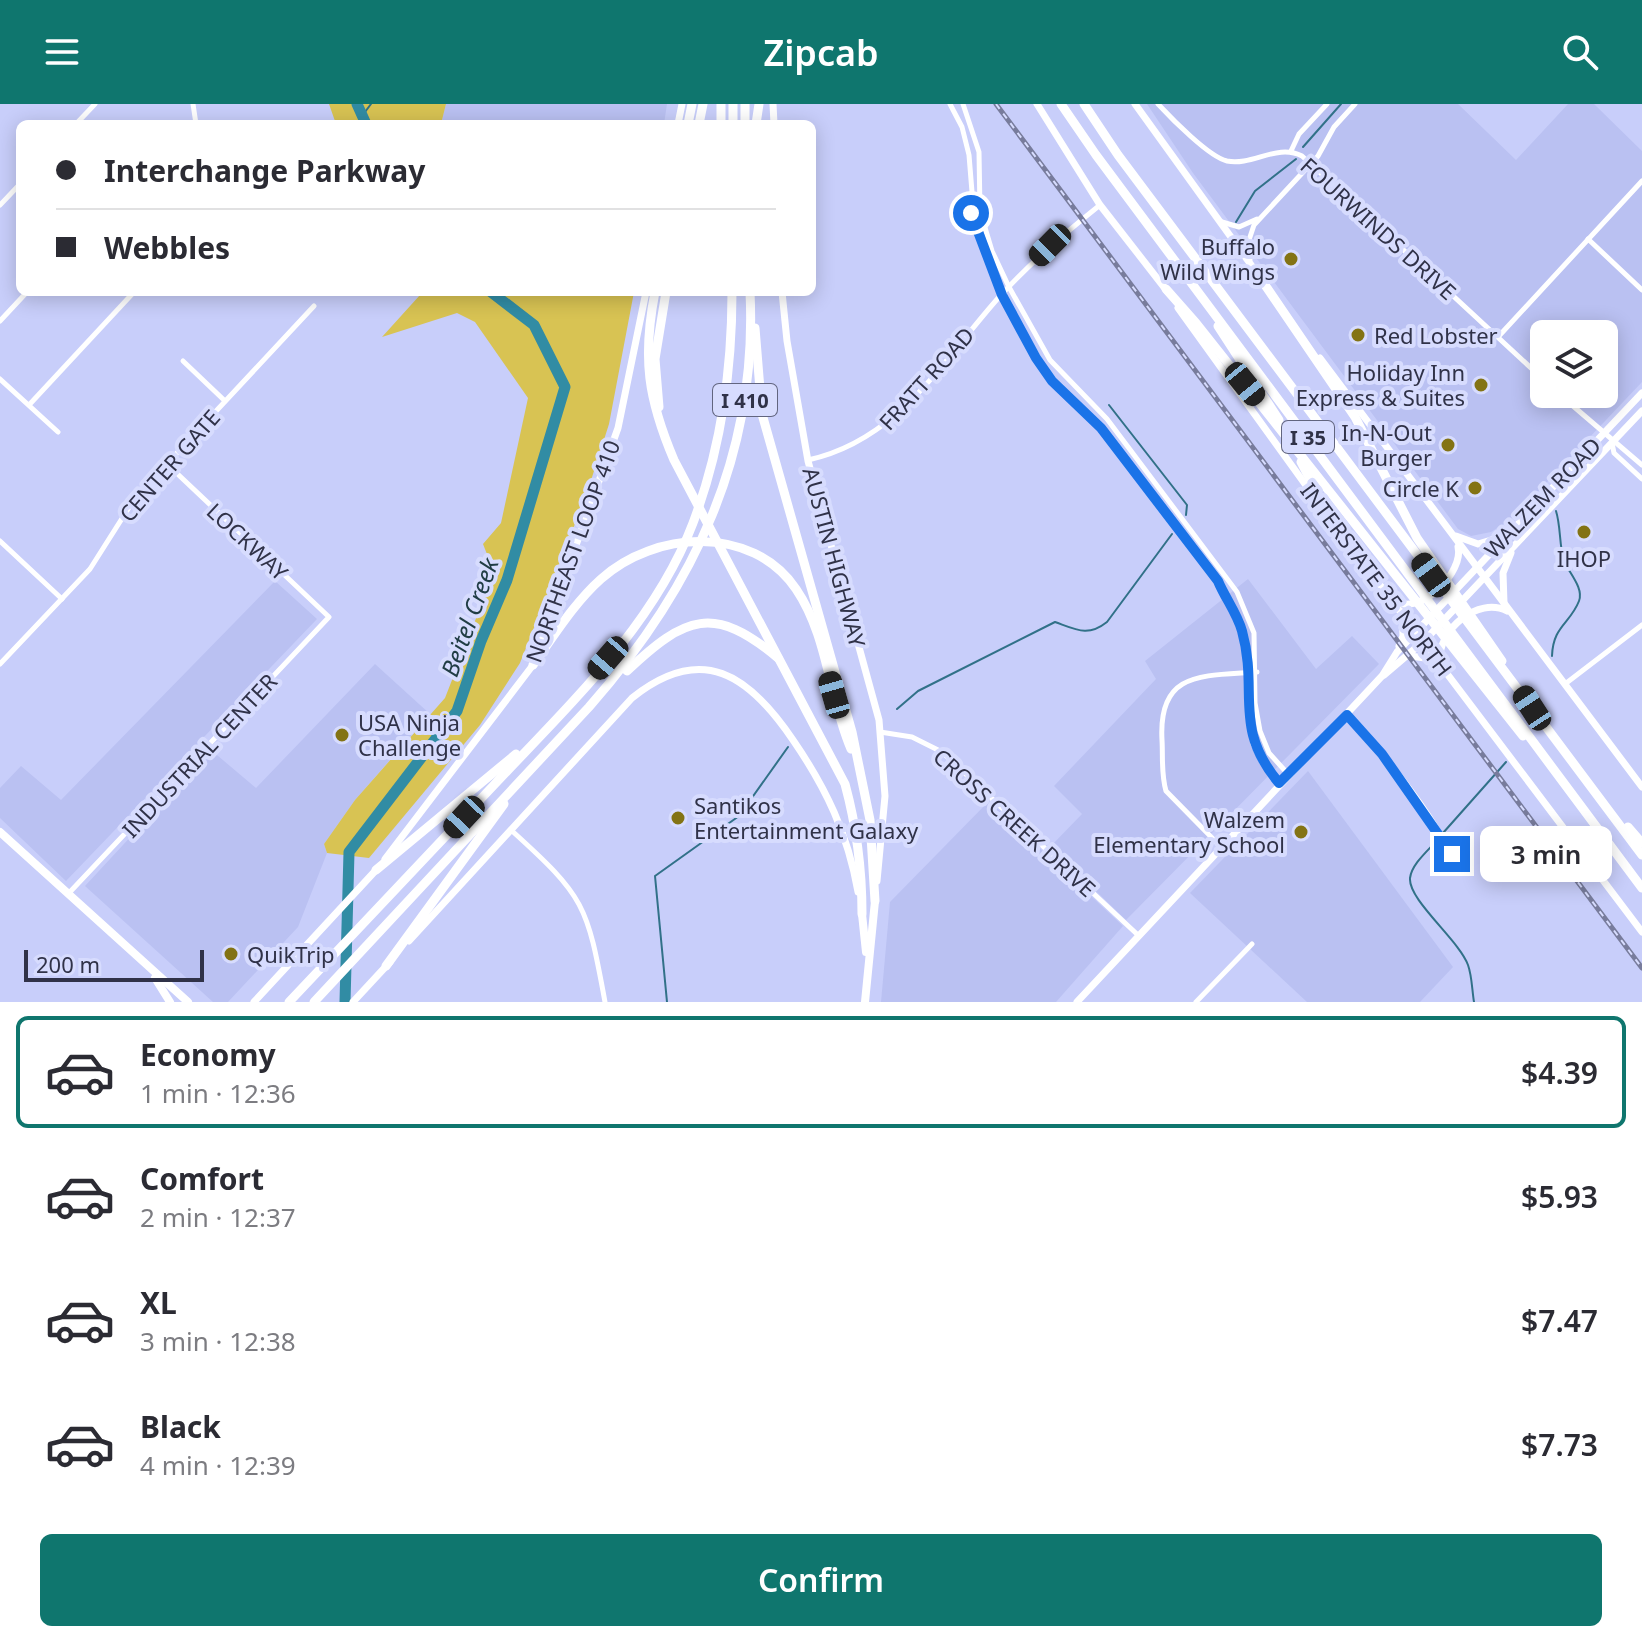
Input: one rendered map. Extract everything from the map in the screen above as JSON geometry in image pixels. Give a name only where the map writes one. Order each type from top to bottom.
[{"type":"highway","name":"I 35","points":[[1061,104],[1420,587],[1454,639],[1642,888]]},
{"type":"highway","name":"I 35","points":[[1084,104],[1581,773]]},
{"type":"highway","points":[[1265,285],[1355,417],[1434,572]]},
{"type":"highway","points":[[1195,288],[1264,393],[1329,516]]},
{"type":"highway","points":[[1166,289],[1454,639]]},
{"type":"highway","points":[[655,296],[647,363],[654,412],[674,460],[784,663],[845,784],[856,823],[862,869],[862,914]]},
{"type":"highway","points":[[665,296],[655,359],[658,406],[668,445]]},
{"type":"highway","name":"I 410","points":[[289,1002],[549,726],[630,632],[656,592],[692,525],[701,500],[733,348],[731,296]]},
{"type":"highway","points":[[750,296],[762,414],[832,654],[870,820],[875,901]]},
{"type":"highway","name":"I 410","points":[[317,999],[625,667],[672,601],[717,505],[739,435],[745,396],[750,296]]},
{"type":"highway","points":[[533,665],[588,592],[629,558],[666,545],[706,541],[731,544],[758,555],[797,590],[813,621],[856,760]]},
{"type":"highway","points":[[589,707],[665,637],[692,624],[716,623],[743,631],[784,663]]},
{"type":"highway","points":[[376,870],[549,726]]},
{"type":"highway","points":[[386,966],[533,765]]},
{"type":"highway","points":[[1581,773],[1642,843]]},
{"type":"highway","points":[[1581,773],[1642,855]]},
{"type":"main road","name":"INTERSTATE 35 NORTH","points":[[1037,104],[1100,205],[1166,289],[1329,516],[1418,630],[1642,932]]},
{"type":"main road","points":[[1135,104],[1251,267],[1642,787]]},
{"type":"main road","name":"NORTHEAST LOOP 410","points":[[254,1002],[376,870],[533,665],[618,428],[645,296]]},
{"type":"main road","name":"AUSTIN HIGHWAY","points":[[782,296],[808,461],[880,732],[885,796],[865,1002]]},
{"type":"main road","name":"WALZEM ROAD","points":[[1077,1002],[1279,783],[1347,715],[1382,676],[1397,652],[1475,567],[1642,393]]},
{"type":"main road","name":"WALZEM ROAD","points":[[1382,676],[1410,656],[1642,411]]},
{"type":"main road","points":[[1452,534],[1478,544],[1507,534]]},
{"type":"main road","points":[[1394,600],[1404,605],[1417,605],[1451,574],[1460,558],[1452,534]]},
{"type":"main road","points":[[1508,609],[1503,573],[1517,542]]},
{"type":"main road","points":[[1410,656],[1440,660],[1439,651],[1446,637],[1474,609],[1492,605],[1508,609]]},
{"type":"main road","points":[[1397,652],[1403,636],[1401,609]]},
{"type":"main road","name":"AUSTIN HIGHWAY","points":[[511,830],[632,698],[656,680],[683,670],[703,669],[742,681],[768,704],[833,805],[845,833],[862,914],[867,965]]},
{"type":"main road","points":[[353,1002],[511,830]]},
{"type":"main road","points":[[0,832],[188,1002]]},
{"type":"main road","points":[[151,970],[170,1002]]},
{"type":"street","points":[[80,120],[95,104]]},
{"type":"street","points":[[950,104],[962,127],[969,155],[975,229],[1002,295],[1052,381],[1101,428],[1218,581],[1243,633],[1253,744],[1262,763],[1279,783]]},
{"type":"street","points":[[963,104],[979,152],[980,211],[992,251],[1009,287],[1050,360],[1107,419],[1237,592],[1254,633],[1257,672],[1255,703],[1260,731],[1269,753],[1288,774]]},
{"type":"street","name":"FOURWINDS DRIVE","points":[[1158,104],[1219,158],[1235,161],[1291,151],[1311,163],[1530,367]]},
{"type":"street","points":[[1291,151],[1299,134],[1327,104]]},
{"type":"street","points":[[1251,267],[1249,235],[1261,216],[1311,163],[1334,127],[1355,104]]},
{"type":"street","points":[[1498,337],[1642,181]]},
{"type":"street","points":[[0,205],[16,188]]},
{"type":"street","name":"FRATT ROAD","points":[[808,461],[851,448],[889,423],[1009,287],[1100,205]]},
{"type":"street","points":[[1216,219],[1239,227],[1261,216]]},
{"type":"street","points":[[1588,239],[1642,290]]},
{"type":"street","points":[[0,321],[23,296]]},
{"type":"street","points":[[29,405],[130,296]]},
{"type":"street","name":"CENTER GATE","points":[[0,664],[98,558],[135,498],[314,306]]},
{"type":"street","points":[[183,361],[225,401]]},
{"type":"street","points":[[0,379],[58,432]]},
{"type":"street","points":[[1574,408],[1642,465]]},
{"type":"street","points":[[1612,442],[1614,453],[1642,479]]},
{"type":"street","name":"LOCKWAY","points":[[167,464],[329,617]]},
{"type":"street","points":[[0,541],[62,599]]},
{"type":"street","name":"INDUSTRIAL CENTER","points":[[69,893],[329,617]]},
{"type":"street","points":[[1565,684],[1642,625]]},
{"type":"street","points":[[1221,847],[1166,791],[1162,711],[1173,691],[1186,680],[1257,672]]},
{"type":"street","points":[[1347,715],[1382,754],[1442,836],[1452,854],[1453,871]]},
{"type":"street","name":"CROSS CREEK DRIVE","points":[[880,732],[912,737],[951,759],[1139,936]]},
{"type":"street","points":[[511,830],[566,882],[580,901],[591,926],[605,1002]]},
{"type":"street","points":[[1196,1002],[1252,944]]},
{"type":"shaded area","points":[[329,104],[446,104],[442,120],[335,120]]},
{"type":"shaded area","points":[[446,104],[667,104],[665,120],[442,120]]},
{"type":"shaded area","points":[[1147,104],[1458,104],[1516,160],[1568,104],[1594,104],[1642,151],[1642,382],[1618,407],[1618,320],[1530,320],[1530,408],[1617,408],[1513,518],[1491,532],[1471,536],[1458,529],[1193,173]]},
{"type":"shaded area","points":[[419,296],[633,296],[609,424],[586,496],[520,663],[480,725],[369,858],[327,853],[324,844],[355,800],[445,698],[494,572],[483,544],[501,523],[528,398],[475,322],[457,313],[382,337]]},
{"type":"shaded area","points":[[1248,579],[1316,669],[1352,636],[1379,664],[1126,920],[1050,847],[1082,814],[1054,786],[1156,679],[1145,661]]},
{"type":"shaded area","points":[[275,581],[317,619],[66,881],[0,818],[0,788],[21,766],[61,800]]},
{"type":"shaded area","points":[[375,664],[430,714],[355,800],[324,844],[327,853],[298,927],[228,1002],[213,1002],[85,886],[211,750],[256,788]]},
{"type":"shaded area","name":"Walzem Elementary School","points":[[1308,771],[1453,967],[1420,1002],[1307,1002],[1190,893]]},
{"type":"shaded area","points":[[989,801],[1123,926],[1056,1002],[881,1002],[890,902]]},
{"type":"waterway","name":"Beitel Creek","points":[[357,104],[364,120]]},
{"type":"waterway","points":[[362,116],[371,104]]},
{"type":"waterway","points":[[1303,147],[1341,104]]},
{"type":"waterway","points":[[1236,222],[1255,191],[1296,159]]},
{"type":"waterway","name":"Beitel Creek","points":[[345,1002],[349,852],[457,711],[481,641],[507,580],[565,387],[534,325],[496,296]]},
{"type":"waterway","points":[[1109,405],[1187,505],[1186,515]]},
{"type":"waterway","points":[[1552,656],[1555,638],[1580,596],[1564,561],[1556,511]]},
{"type":"waterway","points":[[897,709],[918,691],[1055,622],[1082,631],[1100,627],[1107,622],[1172,534]]},
{"type":"waterway","points":[[667,1002],[655,876],[739,816],[788,747]]},
{"type":"waterway","points":[[1443,833],[1506,762]]},
{"type":"waterway","points":[[1439,838],[1414,867],[1410,878],[1425,909],[1463,955],[1469,969],[1474,1002]]},
{"type":"railway","points":[[996,104],[1642,968]]},
{"type":"place","name":"Buffalo Wild Wings","points":[[1291,259]]},
{"type":"place","name":"Red Lobster","points":[[1358,335]]},
{"type":"place","name":"Holiday Inn Express & Suites","points":[[1481,385]]},
{"type":"place","name":"In-N-Out Burger","points":[[1448,445]]},
{"type":"place","name":"Circle K","points":[[1475,488]]},
{"type":"place","name":"IHOP","points":[[1584,532]]},
{"type":"place","name":"USA Ninja Challenge","points":[[342,735]]},
{"type":"place","name":"Santikos Entertainment Galaxy","points":[[678,818]]},
{"type":"place","name":"Walzem Elementary School","points":[[1301,832]]},
{"type":"place","name":"QuikTrip","points":[[231,954]]},
{"type":"route","points":[[971,213],[1002,295],[1036,358],[1052,381],[1101,428],[1218,581],[1243,633],[1250,732],[1262,763],[1279,783],[1347,715],[1382,754],[1452,854]]}]
